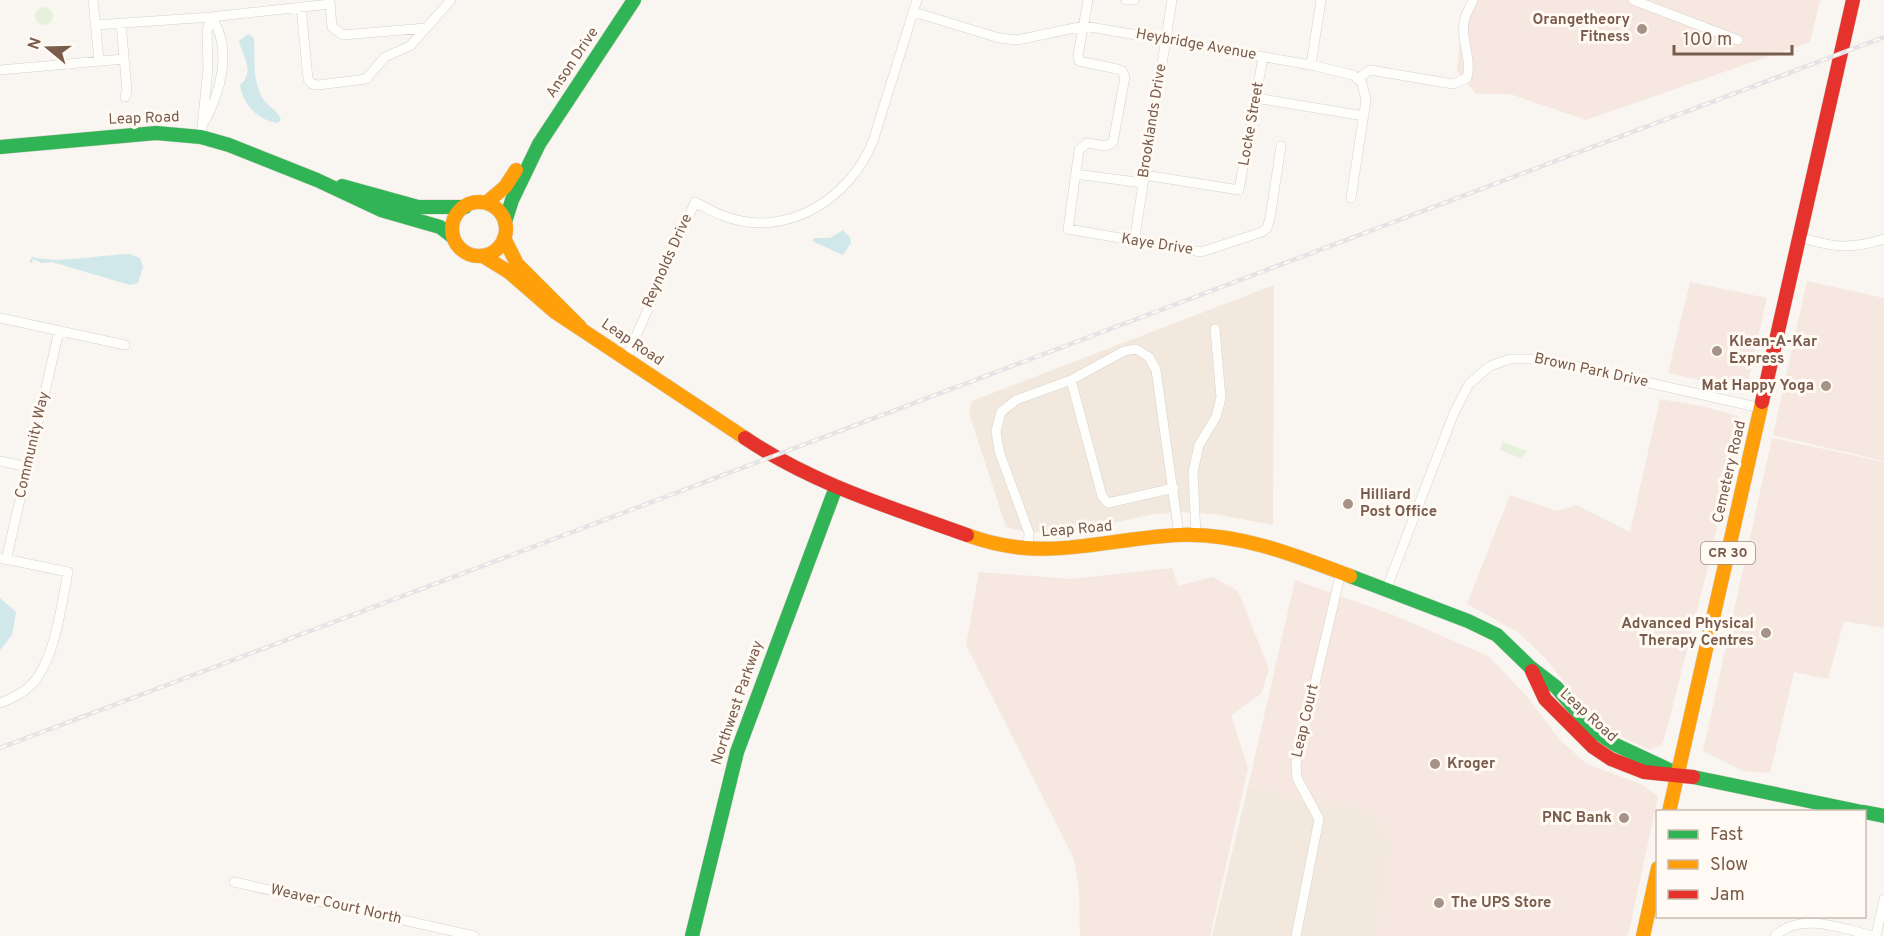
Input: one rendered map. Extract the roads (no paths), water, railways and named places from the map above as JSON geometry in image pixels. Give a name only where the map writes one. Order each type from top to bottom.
[{"type":"street","points":[[93,0],[99,61]]},
{"type":"street","points":[[301,7],[308,79],[312,84],[366,79],[381,61],[404,51],[426,28],[442,5],[451,0]]},
{"type":"street","name":"Anson Drive","points":[[505,222],[513,193],[535,156],[538,144],[634,0]]},
{"type":"street","name":"Reynolds Drive","points":[[626,359],[695,202],[725,217],[762,222],[780,220],[814,209],[831,200],[856,175],[873,141],[917,0]]},
{"type":"street","points":[[1088,0],[1079,61],[1117,69],[1122,71],[1125,77],[1113,142],[1106,146],[1082,145],[1076,174],[1144,179]]},
{"type":"street","points":[[1126,0],[1134,0]]},
{"type":"street","name":"Brooklands Drive","points":[[1134,242],[1172,0]]},
{"type":"street","points":[[1311,64],[1322,0]]},
{"type":"street","points":[[1351,198],[1364,116],[1365,89],[1357,79],[1370,70],[1453,84],[1467,78],[1471,63],[1465,45],[1464,22],[1473,0]]},
{"type":"street","points":[[1633,0],[1738,40]]},
{"type":"street","name":"Cemetery Road","points":[[1669,810],[1853,0]]},
{"type":"street","points":[[96,25],[211,17],[330,2],[332,27],[336,33],[343,35],[426,28]]},
{"type":"street","name":"Heybridge Avenue","points":[[914,12],[999,38],[1017,40],[1084,26],[1311,64],[1347,73],[1357,79]]},
{"type":"street","points":[[202,130],[217,91],[223,59],[220,29],[211,17]]},
{"type":"street","points":[[202,130],[208,68],[207,32],[211,17]]},
{"type":"street","points":[[121,23],[127,91],[125,97]]},
{"type":"street","name":"Locke Street","points":[[1144,179],[1239,190],[1263,57]]},
{"type":"street","points":[[0,70],[124,59]]},
{"type":"street","points":[[1256,98],[1364,116]]},
{"type":"street","name":"Leap Road","points":[[0,147],[202,130],[229,145],[317,180],[381,210],[440,227],[453,237]]},
{"type":"street","name":"Anson Drive","points":[[486,203],[505,187],[531,149],[538,144]]},
{"type":"street","name":"Kaye Drive","points":[[1076,174],[1068,230],[1201,252],[1268,228],[1281,146]]},
{"type":"street","name":"Leap Road","points":[[317,180],[416,208],[449,210],[465,207]]},
{"type":"street","points":[[479,202],[486,203],[498,210],[505,222],[504,238],[496,250],[483,256],[464,252],[453,237],[454,220],[465,207],[479,202]]},
{"type":"street","points":[[1799,237],[1844,247],[1860,246],[1884,239]]},
{"type":"street","name":"Leap Road","points":[[504,238],[515,263],[568,310],[581,328]]},
{"type":"street","name":"Leap Road","points":[[483,256],[504,267],[565,321],[581,328],[791,469],[836,488],[972,539],[1028,550],[1070,550],[1179,535],[1252,542],[1341,572],[1468,621],[1497,635],[1530,667],[1556,687],[1593,730],[1678,774],[1853,810]]},
{"type":"street","points":[[0,318],[125,345]]},
{"type":"street","points":[[1196,535],[1193,472],[1199,445],[1216,417],[1221,398],[1215,330]]},
{"type":"street","name":"Community Way","points":[[3,559],[28,467],[59,331]]},
{"type":"street","points":[[1028,550],[1029,533],[999,451],[996,431],[1001,412],[1016,400],[1071,380],[1124,351],[1136,349],[1149,357],[1156,370],[1179,535]]},
{"type":"street","name":"Brown Park Drive","points":[[1386,590],[1454,413],[1469,384],[1490,366],[1516,357],[1545,360],[1761,408]]},
{"type":"street","points":[[1071,380],[1102,496],[1108,503],[1174,488]]},
{"type":"street","points":[[0,460],[28,467]]},
{"type":"street","name":"Northwest Parkway","points":[[692,936],[737,752],[836,488]]},
{"type":"street","points":[[0,703],[19,695],[30,686],[44,664],[58,622],[68,572],[3,559]]},
{"type":"street","name":"Leap Court","points":[[1296,936],[1319,819],[1297,778],[1296,764],[1341,572]]},
{"type":"street","name":"Leap Road","points":[[1866,813],[1884,816]]},
{"type":"street","points":[[1643,936],[1656,877]]},
{"type":"street","name":"Weaver Court North","points":[[234,882],[474,936]]},
{"type":"street","points":[[1775,936],[1796,924],[1812,923],[1875,936],[1884,898]]},
{"type":"water","points":[[248,34],[254,38],[255,69],[259,92],[265,102],[280,117],[281,120],[277,123],[257,115],[244,99],[240,85],[245,80],[248,69],[239,41]]},
{"type":"water","points":[[843,230],[850,237],[851,243],[843,255],[812,241],[814,238],[830,238]]},
{"type":"water","points":[[129,254],[140,258],[143,267],[138,283],[130,285],[52,262],[42,263],[33,259],[32,263],[29,262],[32,257],[55,260]]},
{"type":"water","points":[[0,598],[16,612],[12,635],[0,650]]},
{"type":"railway","points":[[0,748],[1884,37]]},
{"type":"place","name":"Orangetheory Fitness","points":[[1642,29]]},
{"type":"place","name":"Klean-A-Kar Express","points":[[1717,351]]},
{"type":"place","name":"Mat Happy Yoga","points":[[1826,386]]},
{"type":"place","name":"Hilliard Post Office","points":[[1348,504]]},
{"type":"place","name":"Advanced Physical Therapy Centres","points":[[1766,633]]},
{"type":"place","name":"Kroger","points":[[1435,764]]},
{"type":"place","name":"PNC Bank","points":[[1624,818]]},
{"type":"place","name":"The UPS Store","points":[[1439,903]]}]
